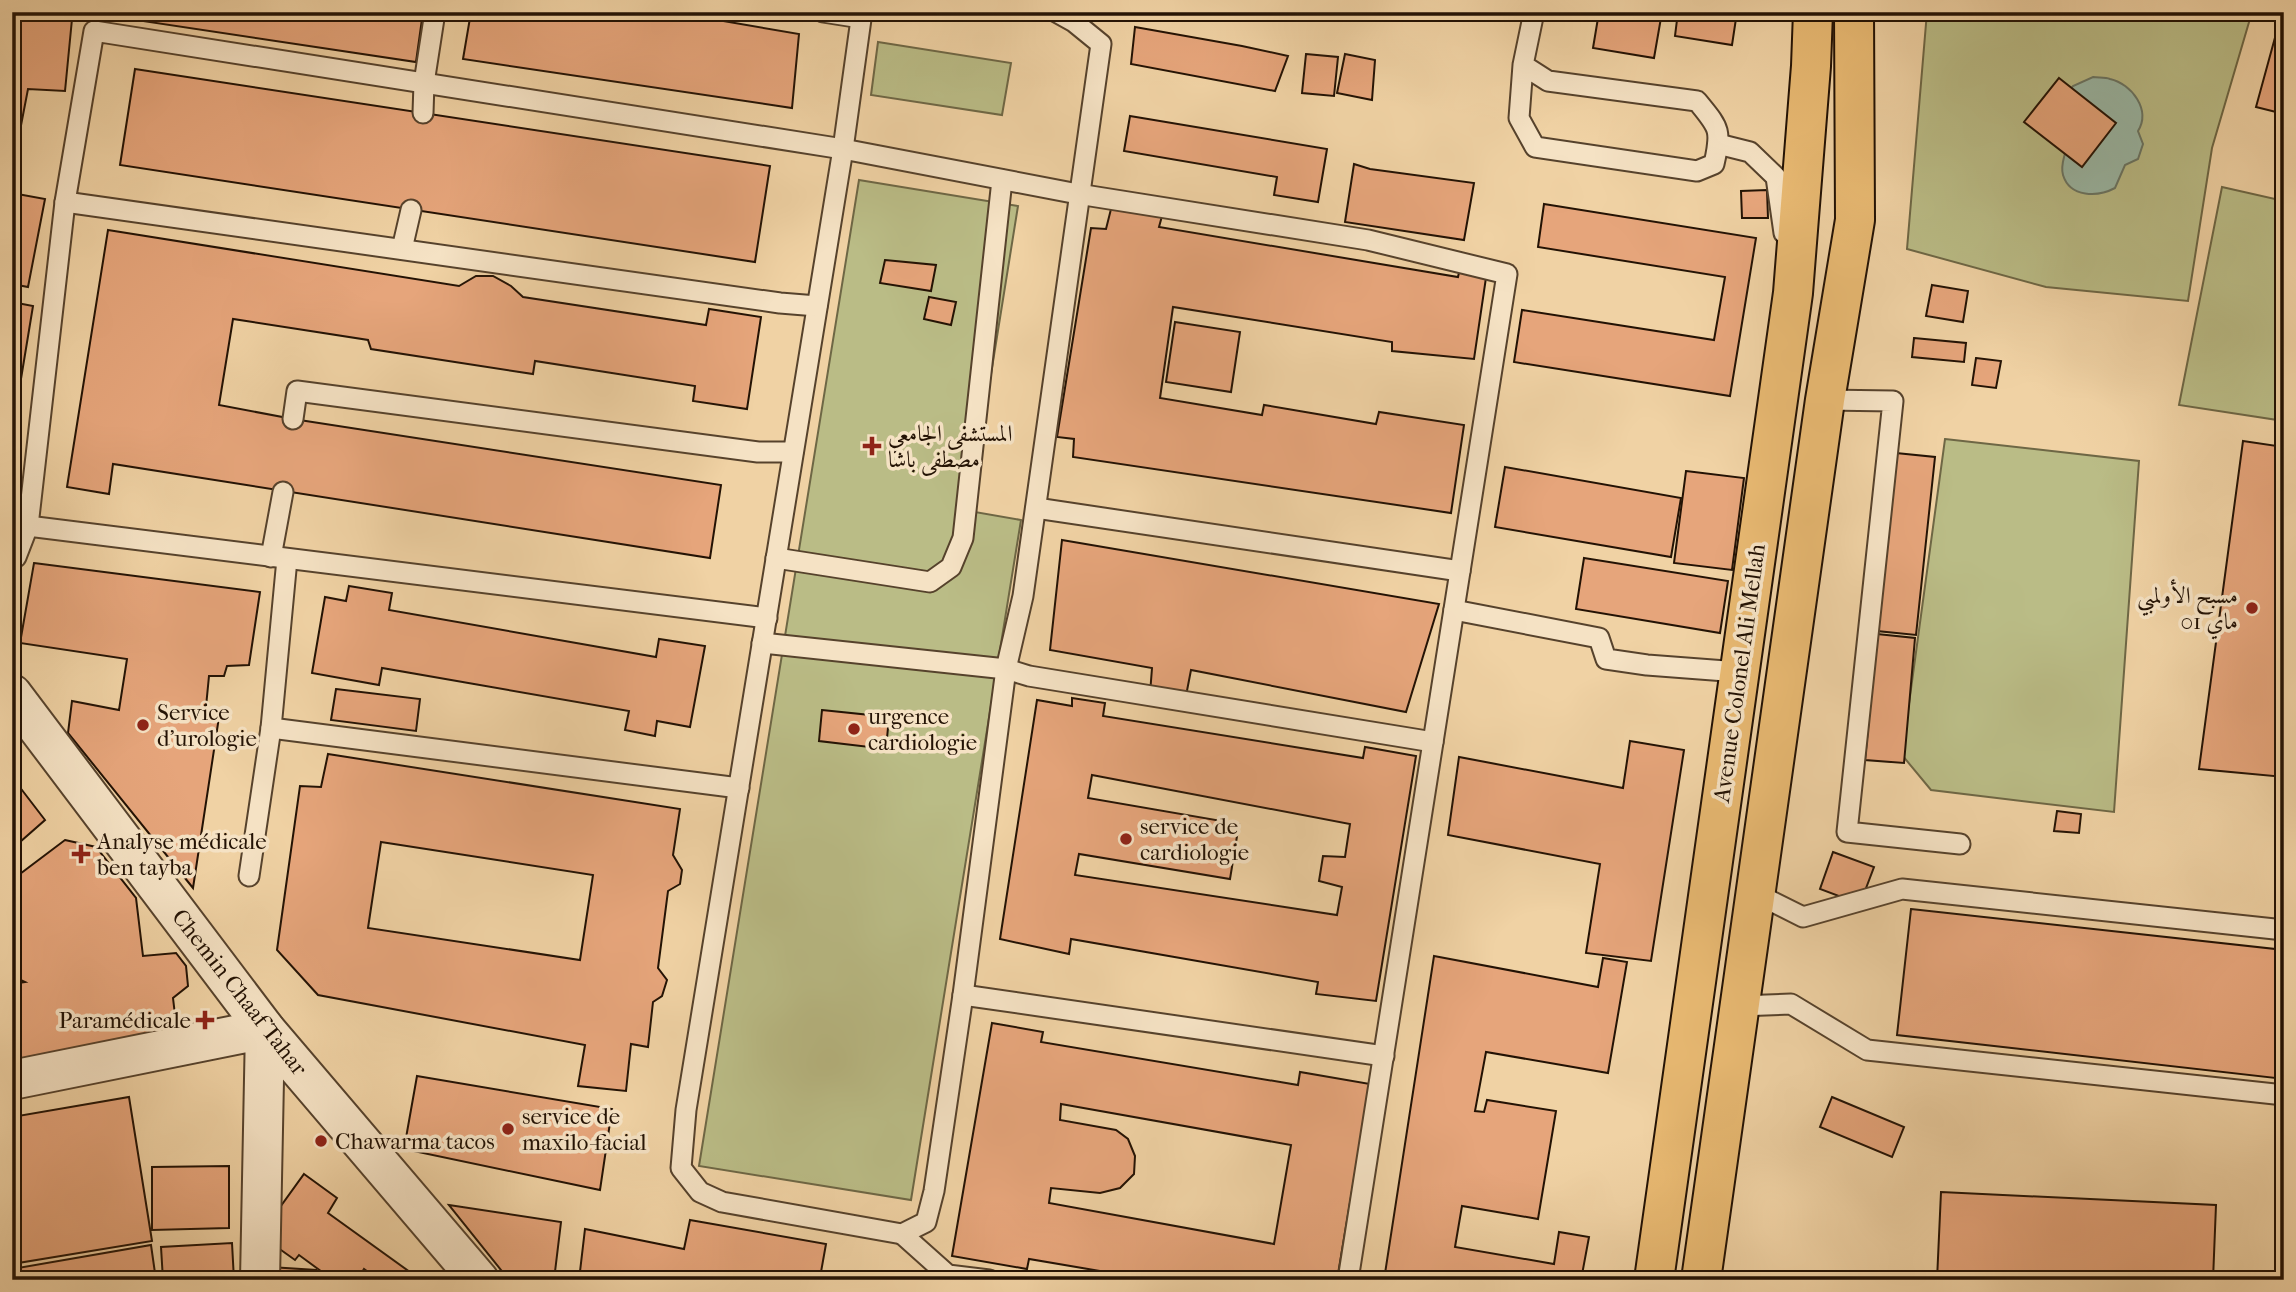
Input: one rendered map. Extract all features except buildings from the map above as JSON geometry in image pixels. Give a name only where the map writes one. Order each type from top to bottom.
[{"type":"highway","name":"Avenue Colonel Ali Mellah","points":[[1654,1280],[1793,293],[1813,12]]},
{"type":"highway","name":"Avenue Colonel Ali Mellah","points":[[1701,1280],[1825,400],[1854,220],[1854,12]]},
{"type":"street","name":"Chemin Chaaf Tahar","points":[[12,694],[265,1029],[479,1280]]},
{"type":"street","points":[[12,1080],[265,1029],[260,1280]]},
{"type":"lane","points":[[423,113],[424,83],[435,12]]},
{"type":"lane","points":[[822,12],[863,14],[686,1110],[681,1168],[700,1192],[722,1202],[902,1234],[948,1275],[989,1280]]},
{"type":"lane","points":[[902,1234],[926,1222],[934,1191],[1006,669],[1023,596],[1101,44],[1074,17],[1056,12]]},
{"type":"lane","points":[[1523,65],[1548,80],[1697,101],[1718,127],[1714,164],[1698,171],[1535,146],[1519,118],[1523,65],[1534,12]]},
{"type":"lane","points":[[16,557],[29,526],[65,202],[94,22],[424,83],[843,149],[1079,194],[1368,240],[1507,274],[1348,1280]]},
{"type":"lane","points":[[1718,144],[1750,152],[1776,177],[1793,293]]},
{"type":"lane","points":[[776,558],[930,582],[951,567],[963,538],[1002,180]]},
{"type":"lane","points":[[65,202],[817,306]]},
{"type":"lane","points":[[402,249],[411,210]]},
{"type":"lane","points":[[293,419],[297,391],[758,452],[793,452]]},
{"type":"lane","points":[[1825,400],[1893,401],[1847,832],[1961,844]]},
{"type":"lane","points":[[249,876],[271,728],[283,492]]},
{"type":"lane","points":[[1036,508],[1460,570]]},
{"type":"lane","points":[[29,526],[767,618]]},
{"type":"lane","points":[[1454,610],[1599,638],[1606,659],[1739,672]]},
{"type":"lane","points":[[762,643],[1006,669],[1029,676],[1433,742]]},
{"type":"lane","points":[[271,728],[739,788]]},
{"type":"lane","points":[[1755,893],[1803,917],[1902,889],[2284,930]]},
{"type":"lane","points":[[963,995],[1384,1056]]},
{"type":"lane","points":[[1739,1006],[1791,1004],[1867,1050],[2284,1095]]},
{"type":"green space","points":[[1927,12],[2252,12],[2212,148],[2188,301],[2046,287],[1907,249]]},
{"type":"green space","points":[[878,42],[1011,63],[1002,115],[871,95]]},
{"type":"green space","points":[[859,180],[1018,206],[969,511],[1021,520],[911,1200],[699,1166]]},
{"type":"green space","points":[[2222,187],[2284,201],[2284,421],[2179,405]]},
{"type":"green space","points":[[1945,439],[2139,461],[2114,812],[1931,790],[1902,755]]},
{"type":"shaded area","points":[[2093,77],[2108,78],[2132,92],[2141,107],[2138,131],[2143,144],[2138,159],[2125,165],[2115,188],[2101,193],[2085,194],[2067,183],[2062,168],[2067,141],[2068,92],[2073,86]]},
{"type":"place","name":"المستشفى الجامعي مصطفى باشا","points":[[872,446]]},
{"type":"place","name":"مسبح الأولمبي 01 ماي","points":[[2252,608]]},
{"type":"place","name":"Service d'urologie","points":[[143,725]]},
{"type":"place","name":"urgence cardiologie","points":[[854,729]]},
{"type":"place","name":"service de cardiologie","points":[[1126,839]]},
{"type":"place","name":"Analyse médicale ben tayba","points":[[81,854]]},
{"type":"place","name":"Paramédicale","points":[[205,1020]]},
{"type":"place","name":"service de maxilo-facial","points":[[508,1129]]},
{"type":"place","name":"Chawarma tacos","points":[[321,1141]]}]
